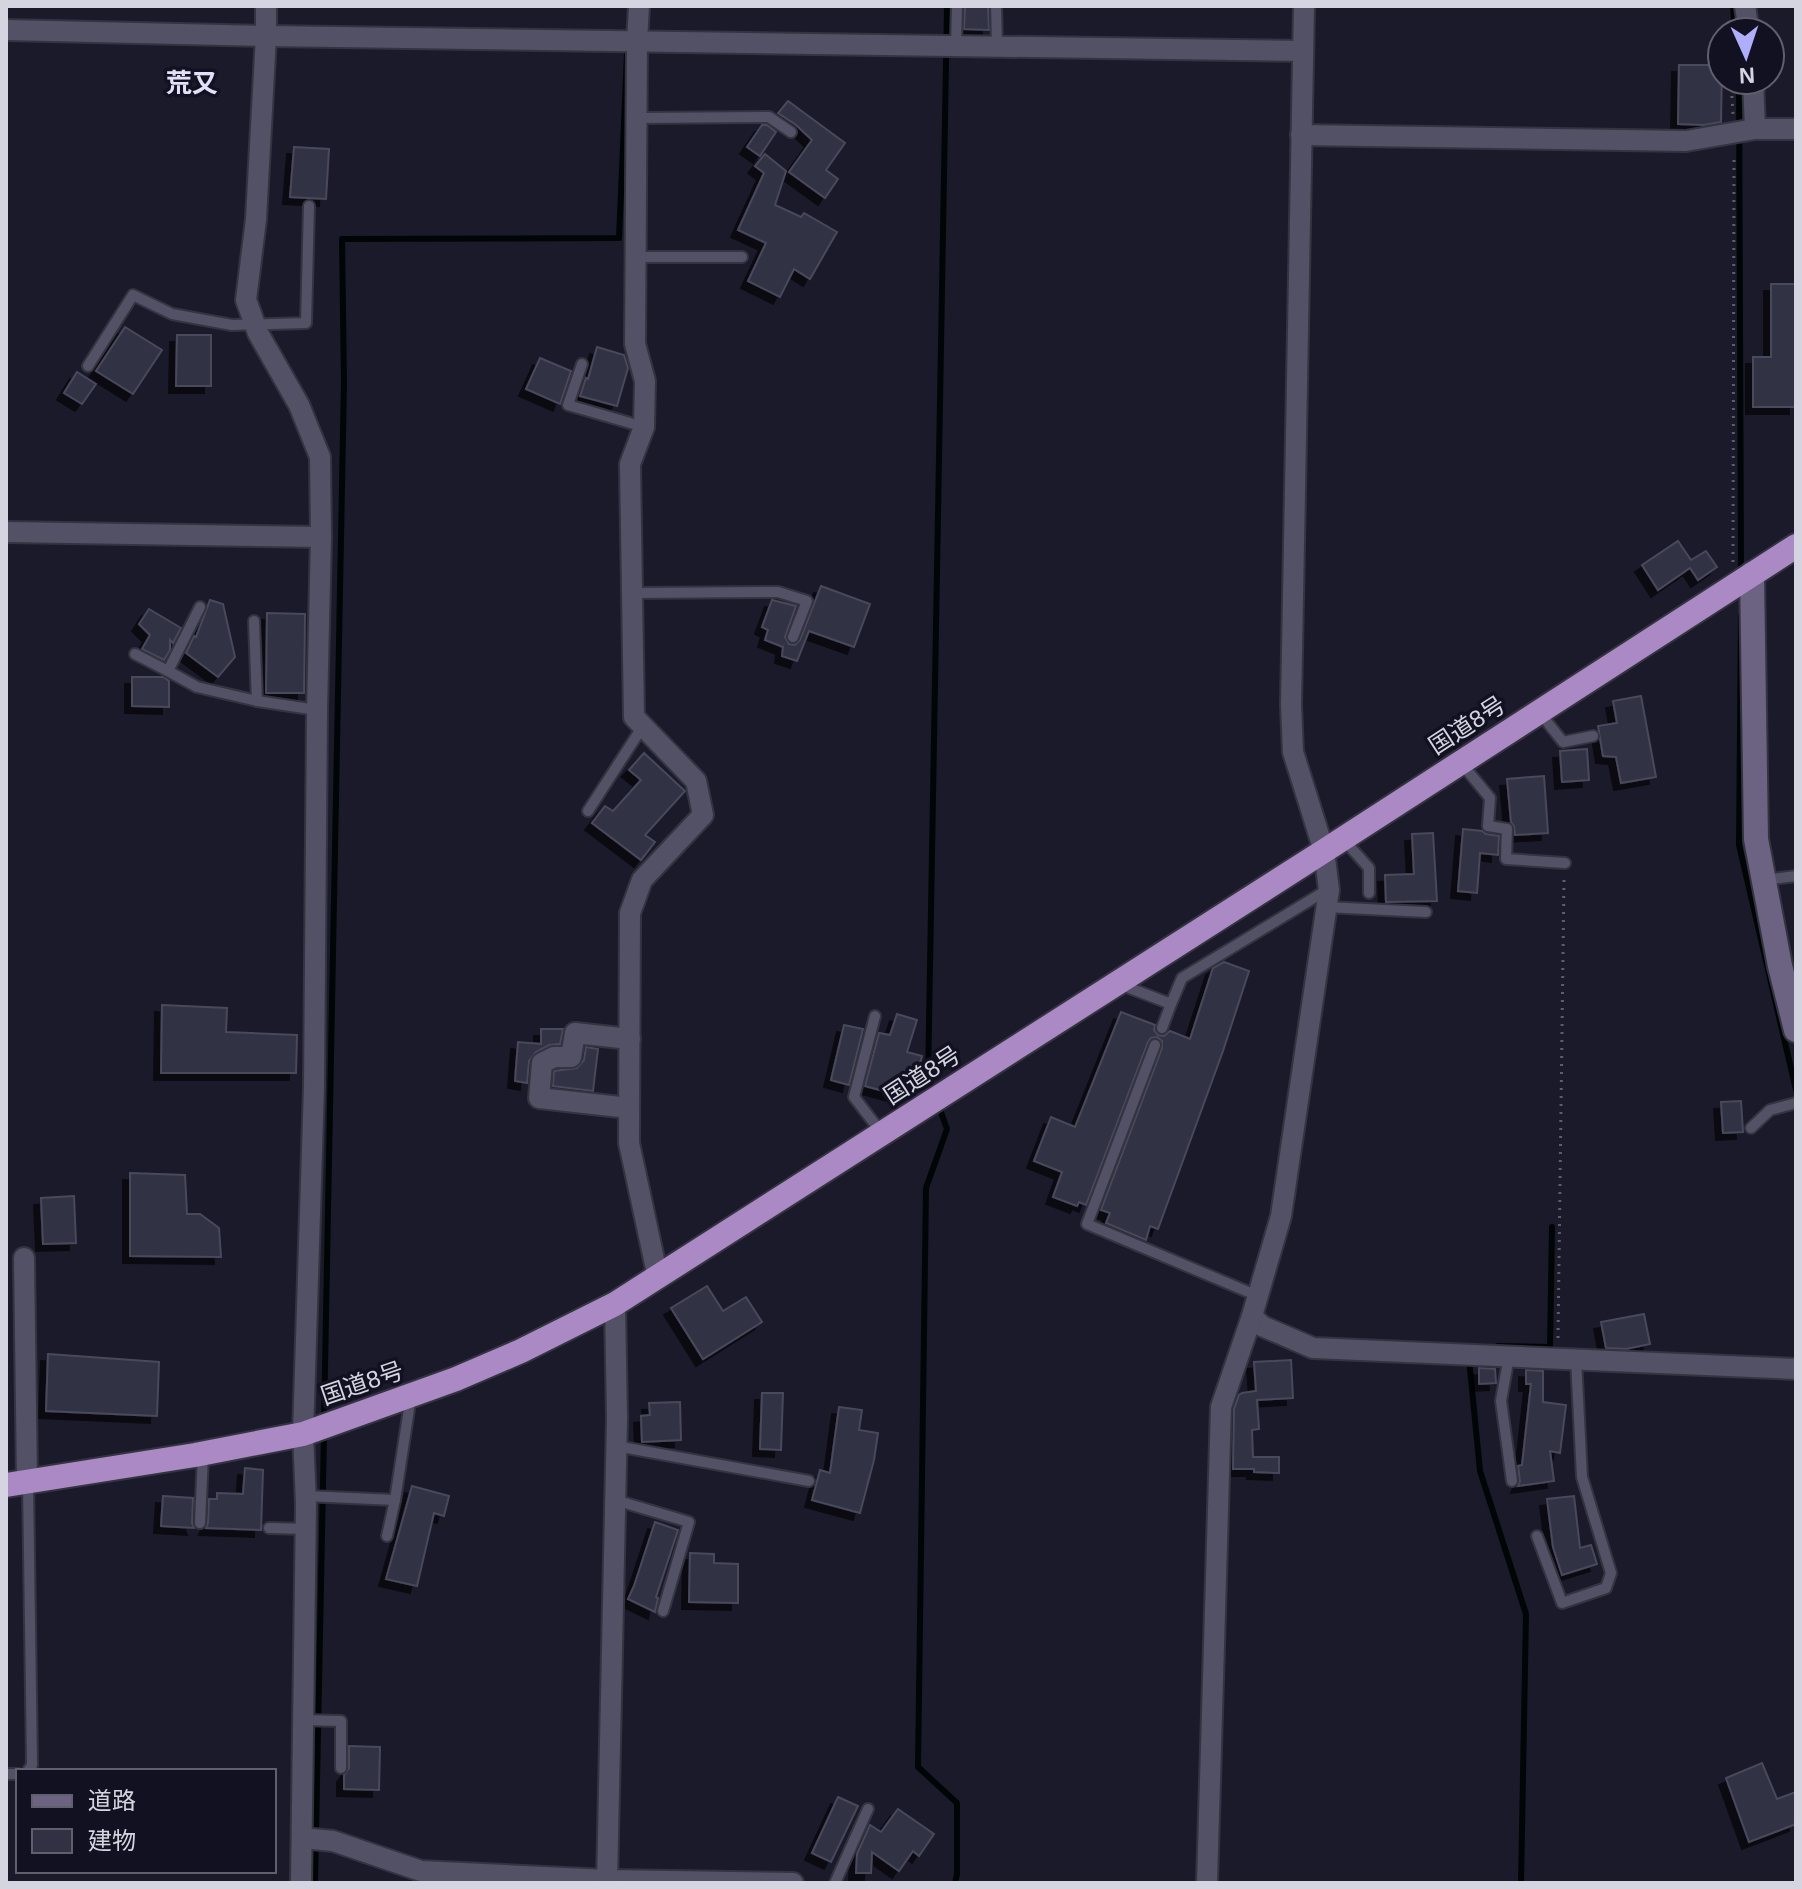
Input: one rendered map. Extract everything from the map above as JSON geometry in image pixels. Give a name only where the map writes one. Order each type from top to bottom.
[{"type":"highway","name":"国道8号","points":[[17,1483],[303,1434],[456,1379],[521,1351],[615,1304],[1796,546]]},
{"type":"street","points":[[266,6],[256,219],[246,300],[255,324],[299,405],[320,457],[314,1087],[303,1434],[306,1529],[301,1883]]},
{"type":"street","points":[[639,6],[635,344],[645,381],[644,427],[630,464],[634,717],[696,781],[703,815],[642,880],[630,913],[629,1143],[658,1278]]},
{"type":"street","points":[[1207,1883],[1221,1407],[1281,1216],[1333,845],[1293,752],[1291,705],[1304,6]]},
{"type":"street","points":[[6,30],[1303,51]]},
{"type":"street","points":[[1754,96],[1755,129]]},
{"type":"street","points":[[1301,135],[1686,141],[1755,129],[1796,129]]},
{"type":"street","points":[[6,532],[321,537]]},
{"type":"street","points":[[1743,580],[1756,839],[1788,965],[1796,1030]]},
{"type":"street","points":[[629,1108],[539,1098],[542,1063],[554,1057],[571,1057],[575,1033],[630,1039]]},
{"type":"street","points":[[17,1483],[24,1258]]},
{"type":"street","points":[[607,1881],[616,1446],[615,1304]]},
{"type":"street","points":[[1255,1306],[1262,1326],[1313,1348],[1796,1369]]},
{"type":"street","points":[[302,1838],[333,1841],[421,1871],[607,1881],[793,1883]]},
{"type":"lane","points":[[956,46],[957,6]]},
{"type":"lane","points":[[996,6],[997,46]]},
{"type":"lane","points":[[636,118],[769,117],[791,132]]},
{"type":"lane","points":[[88,366],[133,295],[172,314],[232,325],[306,323],[309,206]]},
{"type":"lane","points":[[636,257],[742,257]]},
{"type":"lane","points":[[582,364],[568,405],[644,427]]},
{"type":"lane","points":[[632,593],[778,592],[807,601],[793,637]]},
{"type":"lane","points":[[168,671],[200,607]]},
{"type":"lane","points":[[254,621],[257,701]]},
{"type":"lane","points":[[135,654],[197,687],[257,701],[317,710]]},
{"type":"lane","points":[[1539,712],[1563,742],[1593,736]]},
{"type":"lane","points":[[588,811],[643,726]]},
{"type":"lane","points":[[1461,763],[1490,798],[1488,826],[1507,829],[1506,859],[1565,863]]},
{"type":"lane","points":[[1333,845],[1369,868],[1369,893]]},
{"type":"lane","points":[[1764,880],[1796,876]]},
{"type":"lane","points":[[1162,1028],[1182,978],[1327,898],[1426,912]]},
{"type":"lane","points":[[1117,983],[1171,1004]]},
{"type":"lane","points":[[875,1016],[854,1097],[882,1134]]},
{"type":"lane","points":[[1155,1045],[1087,1224],[1255,1306]]},
{"type":"lane","points":[[1751,1128],[1770,1110],[1796,1103]]},
{"type":"lane","points":[[1509,1356],[1501,1401],[1512,1481]]},
{"type":"lane","points":[[1537,1536],[1562,1603],[1606,1588],[1611,1573],[1582,1477],[1567,1358]]},
{"type":"lane","points":[[387,1536],[411,1396]]},
{"type":"lane","points":[[616,1446],[809,1481]]},
{"type":"lane","points":[[200,1523],[203,1453]]},
{"type":"lane","points":[[17,1483],[32,1765],[29,1769]]},
{"type":"lane","points":[[306,1496],[395,1500]]},
{"type":"lane","points":[[615,1500],[689,1522],[663,1611]]},
{"type":"lane","points":[[269,1528],[306,1529]]},
{"type":"lane","points":[[303,1720],[341,1721],[341,1768]]},
{"type":"lane","points":[[835,1883],[868,1809]]},
{"type":"path","points":[[1732,96],[1743,580]]},
{"type":"path","points":[[1565,863],[1567,1358]]},
{"type":"building","points":[[965,6],[988,6],[989,30],[964,29]]},
{"type":"building","points":[[1679,65],[1706,65],[1706,96],[1721,96],[1721,122],[1678,124]]},
{"type":"building","points":[[788,101],[845,143],[826,170],[838,179],[825,198],[789,172],[812,140],[778,113]]},
{"type":"building","points":[[762,125],[776,132],[760,156],[747,147]]},
{"type":"building","points":[[294,147],[329,149],[326,199],[290,197]]},
{"type":"building","points":[[765,154],[786,171],[775,205],[801,217],[804,213],[837,232],[810,279],[794,269],[780,297],[748,281],[766,243],[738,230],[764,173],[755,166]]},
{"type":"building","points":[[1771,284],[1796,284],[1796,407],[1753,407],[1753,357],[1771,357]]},
{"type":"building","points":[[125,327],[162,350],[133,394],[96,371]]},
{"type":"building","points":[[177,335],[211,335],[211,386],[176,386]]},
{"type":"building","points":[[597,347],[624,355],[628,368],[617,406],[580,396]]},
{"type":"building","points":[[540,358],[571,371],[560,404],[526,389]]},
{"type":"building","points":[[77,372],[96,384],[82,404],[64,393]]},
{"type":"building","points":[[1678,541],[1691,560],[1706,551],[1717,567],[1698,580],[1690,568],[1658,590],[1642,565]]},
{"type":"building","points":[[821,586],[870,604],[854,647],[809,631],[797,661],[782,656],[783,647],[765,640],[768,630],[762,627],[772,600],[796,606],[785,637],[789,644],[795,645],[800,640]]},
{"type":"building","points":[[210,600],[223,604],[235,657],[218,677],[186,653],[196,637]]},
{"type":"building","points":[[149,609],[181,628],[173,643],[170,640],[170,650],[164,660],[142,649],[150,635],[139,624]]},
{"type":"building","points":[[267,613],[305,614],[304,693],[266,693]]},
{"type":"building","points":[[132,677],[163,677],[169,681],[169,707],[132,706]]},
{"type":"building","points":[[1641,696],[1656,777],[1621,783],[1616,757],[1603,756],[1598,726],[1617,723],[1613,701]]},
{"type":"building","points":[[1587,749],[1589,780],[1562,782],[1560,751]]},
{"type":"building","points":[[644,753],[685,791],[645,835],[655,842],[641,860],[592,823],[605,806],[613,811],[641,780],[629,770]]},
{"type":"building","points":[[1544,776],[1548,833],[1515,835],[1507,779]]},
{"type":"building","points":[[1463,829],[1499,836],[1498,855],[1480,853],[1477,893],[1458,891]]},
{"type":"building","points":[[1433,833],[1437,901],[1386,902],[1385,875],[1414,874],[1412,834]]},
{"type":"building","points":[[1224,962],[1249,971],[1158,1229],[1150,1226],[1146,1240],[1106,1223],[1110,1213],[1101,1210],[1162,1048],[1162,1041],[1157,1037],[1148,1042],[1086,1205],[1079,1202],[1077,1206],[1053,1197],[1062,1172],[1034,1161],[1051,1117],[1075,1127],[1121,1012],[1155,1025],[1158,1035],[1164,1036],[1170,1031],[1190,1039],[1213,968]]},
{"type":"building","points":[[162,1005],[227,1008],[226,1032],[297,1035],[296,1073],[161,1073]]},
{"type":"building","points":[[897,1014],[917,1020],[907,1052],[922,1056],[915,1082],[898,1078],[894,1094],[865,1086],[879,1033],[890,1035]]},
{"type":"building","points":[[844,1025],[863,1029],[849,1085],[831,1080]]},
{"type":"building","points":[[541,1029],[563,1029],[560,1044],[549,1045],[536,1052],[529,1061],[527,1083],[515,1081],[518,1042],[541,1044]]},
{"type":"building","points":[[586,1047],[598,1049],[593,1091],[553,1086],[554,1071],[577,1068],[584,1060]]},
{"type":"building","points":[[1741,1101],[1743,1132],[1723,1133],[1721,1102]]},
{"type":"building","points":[[130,1173],[185,1175],[187,1214],[200,1214],[219,1228],[221,1257],[130,1256]]},
{"type":"building","points":[[74,1196],[76,1243],[43,1244],[41,1198]]},
{"type":"building","points":[[707,1286],[723,1311],[746,1297],[762,1322],[703,1359],[671,1308]]},
{"type":"building","points":[[1644,1314],[1650,1344],[1626,1349],[1606,1348],[1601,1322]]},
{"type":"building","points":[[48,1354],[159,1362],[157,1416],[46,1411]]},
{"type":"building","points":[[1291,1360],[1293,1398],[1257,1400],[1259,1429],[1252,1430],[1253,1457],[1279,1457],[1279,1473],[1233,1469],[1234,1409],[1239,1395],[1256,1391],[1254,1362]]},
{"type":"building","points":[[1479,1368],[1495,1369],[1496,1383],[1479,1384]]},
{"type":"building","points":[[1526,1370],[1543,1371],[1543,1402],[1566,1405],[1560,1453],[1550,1451],[1554,1481],[1518,1486],[1518,1466],[1522,1465],[1531,1384],[1526,1384]]},
{"type":"building","points":[[762,1393],[783,1393],[781,1450],[760,1449]]},
{"type":"building","points":[[680,1402],[681,1440],[642,1442],[641,1416],[650,1415],[649,1403]]},
{"type":"building","points":[[839,1407],[862,1410],[859,1430],[878,1433],[860,1513],[812,1500],[820,1470],[830,1473]]},
{"type":"building","points":[[245,1468],[263,1470],[261,1530],[206,1528],[209,1499],[217,1499],[217,1493],[243,1494]]},
{"type":"building","points":[[412,1486],[449,1496],[444,1516],[434,1513],[417,1586],[386,1579]]},
{"type":"building","points":[[163,1496],[193,1498],[194,1528],[161,1526]]},
{"type":"building","points":[[1574,1496],[1580,1548],[1591,1545],[1597,1564],[1562,1575],[1553,1547],[1547,1499]]},
{"type":"building","points":[[655,1522],[678,1530],[656,1597],[655,1612],[628,1599]]},
{"type":"building","points":[[690,1553],[714,1554],[714,1563],[738,1564],[738,1603],[689,1602]]},
{"type":"building","points":[[349,1746],[380,1747],[379,1790],[344,1789],[344,1775],[349,1768]]},
{"type":"building","points":[[1762,1763],[1777,1799],[1796,1792],[1796,1824],[1749,1842],[1726,1778]]},
{"type":"building","points":[[838,1797],[858,1806],[831,1862],[812,1853]]},
{"type":"building","points":[[898,1809],[934,1834],[919,1856],[913,1851],[899,1871],[872,1852],[871,1873],[856,1873],[857,1854],[870,1825],[881,1832]]},
{"type":"waterway","points":[[934,1093],[928,1079],[947,6]]},
{"type":"waterway","points":[[1733,6],[1734,16]]},
{"type":"waterway","points":[[324,1419],[344,382],[342,239],[619,238],[627,54]]},
{"type":"waterway","points":[[1739,96],[1741,572]]},
{"type":"waterway","points":[[1741,616],[1739,845],[1796,1090]]},
{"type":"waterway","points":[[938,1104],[947,1129],[926,1188],[918,1767],[957,1803],[955,1883]]},
{"type":"waterway","points":[[1498,1346],[1550,1347],[1552,1227]]},
{"type":"waterway","points":[[1469,1359],[1480,1471],[1526,1614],[1521,1883]]},
{"type":"waterway","points":[[315,1883],[324,1434]]},
{"type":"district","name":"荒又","points":[[192,83]]}]
